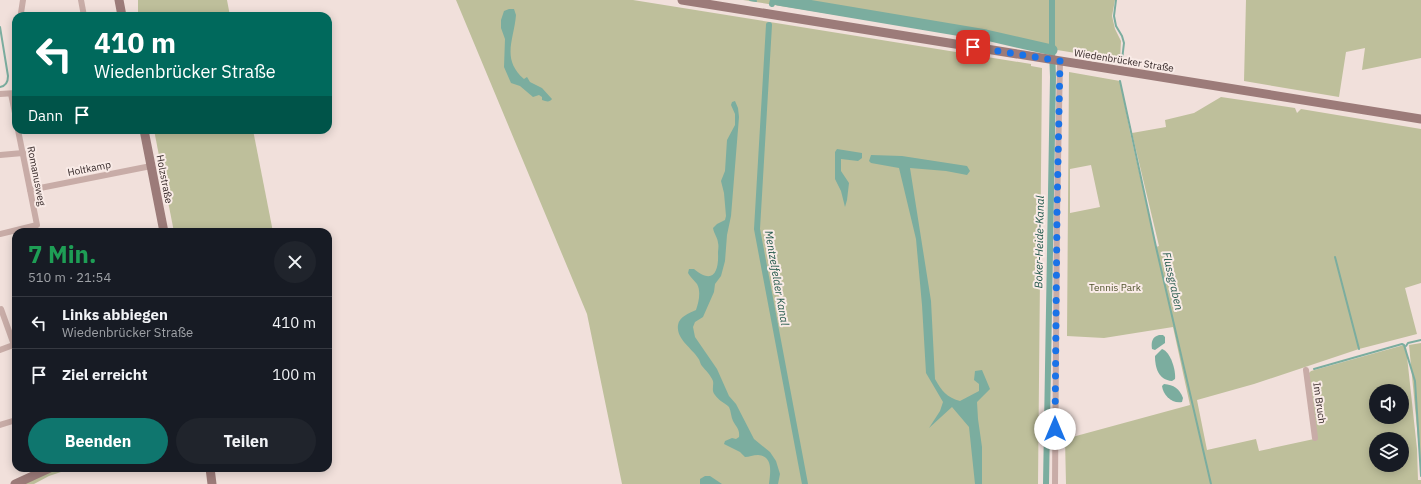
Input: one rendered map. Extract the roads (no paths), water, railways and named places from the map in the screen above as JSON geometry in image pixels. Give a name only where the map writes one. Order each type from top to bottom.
[{"type":"street","points":[[21,12],[23,0]]},
{"type":"street","points":[[81,0],[83,12]]},
{"type":"street","points":[[119,0],[121,12]]},
{"type":"street","name":"Wiedenbrücker Straße","points":[[682,0],[1421,119]]},
{"type":"street","points":[[1054,60],[1057,206],[1054,484]]},
{"type":"street","points":[[0,94],[12,94]]},
{"type":"street","name":"Romanusweg","points":[[19,134],[37,225],[25,228]]},
{"type":"street","name":"Holzstraße","points":[[145,134],[163,228]]},
{"type":"street","points":[[0,154],[23,154]]},
{"type":"street","name":"Holtkamp","points":[[30,190],[151,166]]},
{"type":"street","name":"Romanusweg","points":[[0,234],[12,231]]},
{"type":"street","points":[[1,309],[12,337]]},
{"type":"street","points":[[0,350],[12,346]]},
{"type":"street","name":"Im Bruch","points":[[1306,370],[1315,438]]},
{"type":"street","points":[[0,425],[12,421]]},
{"type":"street","points":[[15,484],[41,472]]},
{"type":"street","points":[[210,472],[212,484]]},
{"type":"water","points":[[514,9],[516,15],[511,49],[513,64],[517,72],[524,79],[527,77],[530,82],[542,88],[552,99],[550,101],[542,100],[542,97],[539,95],[533,97],[520,86],[511,83],[504,67],[505,39],[501,28],[501,20],[504,11]]},
{"type":"water","points":[[735,101],[738,108],[739,117],[731,216],[727,235],[725,261],[721,276],[715,284],[714,292],[703,317],[695,322],[693,327],[695,337],[717,369],[729,396],[736,404],[754,439],[770,452],[776,461],[780,474],[778,484],[769,484],[770,466],[767,459],[763,456],[758,455],[745,457],[740,452],[724,444],[725,441],[739,437],[738,430],[732,419],[729,407],[718,399],[714,393],[711,376],[679,335],[678,330],[680,320],[696,310],[699,300],[698,287],[688,273],[689,269],[694,269],[706,276],[714,274],[716,271],[718,244],[713,228],[725,220],[726,216],[724,193],[721,181],[725,171],[727,140],[735,125],[735,114],[731,105],[732,102]]},
{"type":"water","points":[[837,149],[862,153],[862,158],[858,161],[841,159],[841,171],[849,183],[845,207],[841,191],[835,179],[835,152]]},
{"type":"water","points":[[871,155],[902,156],[967,166],[970,171],[967,175],[946,171],[910,168],[931,301],[935,379],[945,393],[951,398],[960,401],[979,391],[979,384],[974,380],[975,371],[982,370],[990,389],[977,402],[982,447],[982,484],[975,484],[969,427],[952,407],[929,428],[940,411],[943,402],[926,373],[916,239],[899,168],[871,163],[869,161]]},
{"type":"water","points":[[1159,335],[1163,335],[1165,337],[1165,343],[1155,350],[1152,349],[1152,340]]},
{"type":"water","points":[[1162,349],[1168,354],[1174,367],[1175,379],[1172,381],[1163,378],[1158,372],[1155,356]]},
{"type":"water","points":[[1164,384],[1171,385],[1178,389],[1183,398],[1182,402],[1175,402],[1166,396],[1162,386]]},
{"type":"water","points":[[705,476],[710,476],[722,484],[700,484],[700,479]]},
{"type":"waterway","points":[[750,0],[756,1]]},
{"type":"waterway","name":"Mentzelfelder Kanal","points":[[772,4],[773,0]]},
{"type":"waterway","points":[[778,0],[986,35],[1052,50]]},
{"type":"waterway","name":"Boker-Heide-Kanal","points":[[1046,484],[1053,77],[1052,0]]},
{"type":"waterway","name":"Flussgraben","points":[[1116,0],[1114,16],[1116,26],[1124,43],[1122,60]]},
{"type":"waterway","name":"Mentzelfelder Kanal","points":[[769,25],[757,229],[805,484]]},
{"type":"waterway","points":[[0,27],[8,76],[8,80],[4,86],[0,87]]},
{"type":"waterway","name":"Flussgraben","points":[[1120,81],[1156,247],[1211,484]]},
{"type":"waterway","points":[[1335,257],[1359,349]]},
{"type":"waterway","points":[[1406,346],[1408,343],[1421,340]]},
{"type":"waterway","points":[[1314,369],[1402,344],[1404,345],[1415,381],[1421,476]]},
{"type":"park label","name":"Tennis Park","points":[[1115,287]]}]
